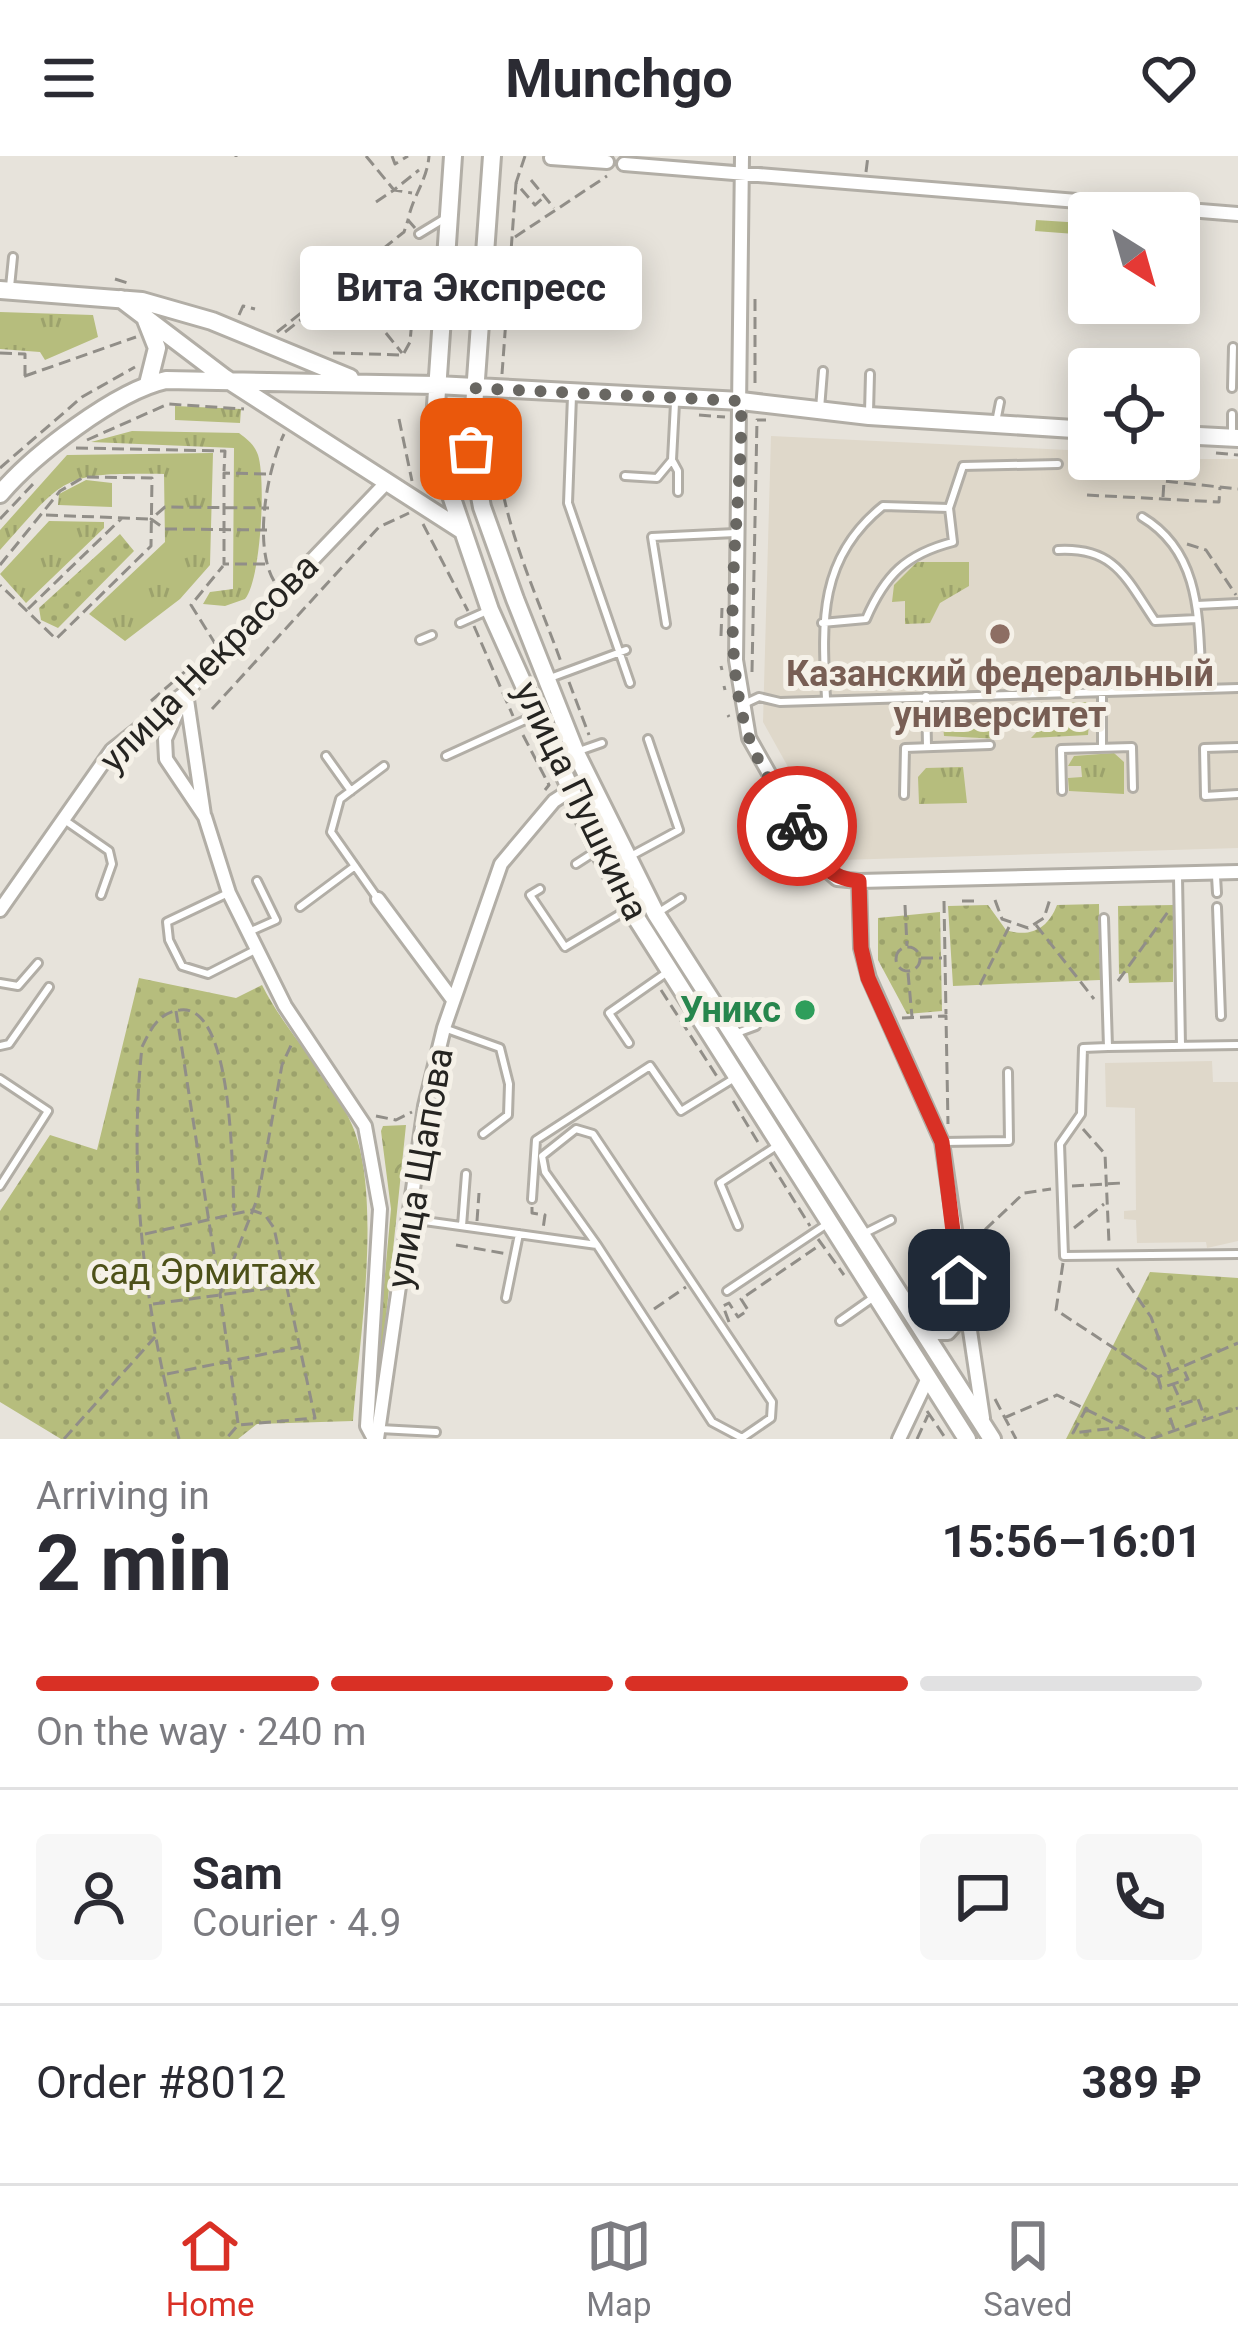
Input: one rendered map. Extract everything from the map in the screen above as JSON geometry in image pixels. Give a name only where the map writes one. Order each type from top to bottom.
[{"type":"main road","name":"улица Пушкина","points":[[453,156],[436,445],[460,530],[490,610],[598,850],[630,908],[967,1439]]},
{"type":"main road","name":"улица Пушкина","points":[[491,156],[471,449],[482,507],[546,680],[590,747],[626,858],[656,914],[988,1434]]},
{"type":"main road","points":[[4,290],[121,298],[232,323],[367,385]]},
{"type":"main road","points":[[121,298],[157,338],[148,384]]},
{"type":"main road","points":[[135,318],[460,530]]},
{"type":"main road","points":[[0,494],[44,453],[148,384],[225,378],[741,401],[869,416],[1068,429]]},
{"type":"main road","points":[[1200,436],[1235,438]]},
{"type":"street","points":[[742,156],[736,660],[764,768],[820,865],[837,879],[859,881],[1238,872]]},
{"type":"street","points":[[551,158],[1238,214]]},
{"type":"street","name":"улица Некрасова","points":[[1,907],[112,750],[186,692],[386,483]]},
{"type":"street","points":[[186,692],[164,750],[176,779],[205,817]]},
{"type":"street","points":[[186,692],[205,817],[230,892],[285,1006],[365,1126],[380,1209],[367,1426],[377,1436]]},
{"type":"street","name":"улица Щапова","points":[[377,1436],[425,1106],[444,1028],[501,864],[554,801],[572,790]]},
{"type":"street","points":[[859,881],[861,948],[868,978],[942,1142],[964,1315],[988,1434]]},
{"type":"street","points":[[378,899],[453,1000]]},
{"type":"street","points":[[924,1333],[948,1333],[964,1315]]},
{"type":"street","points":[[899,1439],[928,1378]]},
{"type":"lane","points":[[419,234],[451,214]]},
{"type":"lane","points":[[4,290],[13,257]]},
{"type":"lane","points":[[1232,388],[1233,347]]},
{"type":"lane","points":[[820,409],[823,371]]},
{"type":"lane","points":[[869,416],[871,374]]},
{"type":"lane","points":[[572,396],[568,503],[630,682]]},
{"type":"lane","points":[[675,400],[672,460],[678,492]]},
{"type":"lane","points":[[996,424],[1000,402]]},
{"type":"lane","points":[[1232,414],[1235,438]]},
{"type":"lane","points":[[625,476],[657,478],[672,460]]},
{"type":"lane","points":[[822,623],[866,619],[893,571],[916,553],[953,542],[949,508],[963,466],[1058,464]]},
{"type":"lane","points":[[826,698],[822,623],[827,583],[862,523],[883,506],[949,508]]},
{"type":"lane","points":[[1142,518],[1168,537],[1195,581],[1202,688]]},
{"type":"lane","points":[[666,624],[652,537],[738,533]]},
{"type":"lane","points":[[1058,550],[1090,548],[1113,562],[1155,621],[1197,620]]},
{"type":"lane","points":[[1197,605],[1238,601]]},
{"type":"lane","points":[[460,623],[490,610]]},
{"type":"lane","points":[[420,640],[432,635]]},
{"type":"lane","points":[[546,680],[623,651]]},
{"type":"lane","points":[[747,704],[760,697],[1238,688]]},
{"type":"lane","points":[[1102,691],[1102,746]]},
{"type":"lane","points":[[926,696],[927,747]]},
{"type":"lane","points":[[446,756],[538,715]]},
{"type":"lane","points":[[626,858],[679,830],[648,739]]},
{"type":"lane","points":[[904,795],[902,752],[990,745]]},
{"type":"lane","points":[[1061,790],[1061,748],[1102,746],[1132,747],[1133,788]]},
{"type":"lane","points":[[1238,748],[1204,748],[1205,796],[1238,794]]},
{"type":"lane","points":[[326,756],[351,791]]},
{"type":"lane","points":[[378,899],[331,832],[340,799],[384,766]]},
{"type":"lane","points":[[63,820],[109,850],[112,864],[101,896]]},
{"type":"lane","points":[[576,864],[598,850]]},
{"type":"lane","points":[[300,907],[355,866]]},
{"type":"lane","points":[[1216,872],[1217,893]]},
{"type":"lane","points":[[1178,873],[1181,1046]]},
{"type":"lane","points":[[249,932],[276,920],[257,881]]},
{"type":"lane","points":[[540,889],[530,895],[565,947],[630,908]]},
{"type":"lane","points":[[230,892],[167,922],[169,940],[182,966],[208,974],[257,949]]},
{"type":"lane","points":[[656,914],[681,898]]},
{"type":"lane","points":[[1217,907],[1221,1016]]},
{"type":"lane","points":[[1104,919],[1108,1047]]},
{"type":"lane","points":[[396,952],[410,942]]},
{"type":"lane","points":[[0,983],[8,988],[18,986],[38,963]]},
{"type":"lane","points":[[629,1043],[609,1013],[669,971]]},
{"type":"lane","points":[[0,1046],[9,1044],[49,987]]},
{"type":"lane","points":[[733,1035],[756,1026]]},
{"type":"lane","points":[[444,1028],[500,1048],[509,1084],[508,1115],[483,1134]]},
{"type":"lane","points":[[1238,1045],[1083,1048],[1081,1114],[1060,1144],[1064,1256],[1238,1254]]},
{"type":"lane","points":[[532,1199],[536,1140],[650,1066],[681,1112],[736,1077]]},
{"type":"lane","points":[[942,1142],[1009,1141],[1008,1072]]},
{"type":"lane","points":[[0,1079],[48,1111],[0,1186]]},
{"type":"lane","points":[[576,1129],[592,1134],[772,1402],[770,1418],[742,1438],[712,1422],[597,1245],[545,1172],[544,1152],[576,1129]]},
{"type":"lane","points":[[738,1226],[720,1183],[778,1145]]},
{"type":"lane","points":[[462,1226],[466,1174]]},
{"type":"lane","points":[[410,1219],[597,1245]]},
{"type":"lane","points":[[860,1236],[891,1220]]},
{"type":"lane","points":[[727,1291],[827,1224]]},
{"type":"lane","points":[[506,1298],[519,1234]]},
{"type":"lane","points":[[840,1321],[874,1298]]},
{"type":"lane","points":[[377,1436],[436,1432]]},
{"type":"path","points":[[366,156],[394,190],[414,194]]},
{"type":"path","points":[[392,156],[395,164],[407,156]]},
{"type":"path","points":[[279,342],[315,302],[322,304],[352,291],[359,268],[404,232],[414,194],[427,180],[429,157],[422,156]]},
{"type":"path","points":[[501,377],[516,183],[525,156]]},
{"type":"path","points":[[578,194],[581,161]]},
{"type":"path","points":[[513,238],[615,162]]},
{"type":"path","points":[[376,202],[418,170]]},
{"type":"path","points":[[531,180],[555,210]]},
{"type":"path","points":[[516,183],[535,205],[545,196]]},
{"type":"path","points":[[408,220],[419,234]]},
{"type":"path","points":[[403,355],[410,341],[418,254]]},
{"type":"path","points":[[338,287],[346,296]]},
{"type":"path","points":[[352,291],[403,355]]},
{"type":"path","points":[[232,323],[243,306],[255,309]]},
{"type":"path","points":[[135,318],[142,348]]},
{"type":"path","points":[[0,352],[25,354],[22,377],[140,335]]},
{"type":"path","points":[[328,353],[403,355]]},
{"type":"path","points":[[0,468],[82,397],[138,363]]},
{"type":"path","points":[[499,399],[494,441],[509,518],[590,747]]},
{"type":"path","points":[[68,452],[168,404],[239,407],[257,413]]},
{"type":"path","points":[[399,419],[414,489]]},
{"type":"path","points":[[747,704],[757,420]]},
{"type":"path","points":[[271,423],[285,432],[271,474],[265,564],[277,586]]},
{"type":"path","points":[[74,448],[225,451],[224,565],[191,605],[216,645]]},
{"type":"path","points":[[224,473],[271,474]]},
{"type":"path","points":[[0,519],[40,477]]},
{"type":"path","points":[[0,565],[46,515],[49,502],[60,490],[84,477],[152,478],[151,546],[56,639],[0,585]]},
{"type":"path","points":[[1163,499],[1164,481],[1238,489]]},
{"type":"path","points":[[1087,495],[1219,502],[1220,487]]},
{"type":"path","points":[[151,519],[164,507],[269,508]]},
{"type":"path","points":[[212,709],[379,527],[414,511],[443,555],[516,722],[549,785]]},
{"type":"path","points":[[46,515],[151,519],[165,529],[267,530]]},
{"type":"path","points":[[26,610],[122,518]]},
{"type":"path","points":[[1168,537],[1206,550],[1238,601]]},
{"type":"path","points":[[224,565],[265,564]]},
{"type":"path","points":[[1036,925],[1051,899]]},
{"type":"path","points":[[995,900],[1010,926]]},
{"type":"path","points":[[944,901],[946,1016]]},
{"type":"path","points":[[962,901],[974,901]]},
{"type":"path","points":[[905,905],[908,947],[920,958],[945,958]]},
{"type":"path","points":[[1106,990],[1128,973],[1173,905]]},
{"type":"path","points":[[1010,926],[1036,925]]},
{"type":"path","points":[[1036,925],[1107,1016]]},
{"type":"path","points":[[980,985],[1010,926]]},
{"type":"path","points":[[908,947],[896,960],[908,971],[912,1018]]},
{"type":"path","points":[[908,971],[920,958]]},
{"type":"path","points":[[179,1439],[152,1304],[138,1184],[142,1047],[152,1026],[176,1010],[193,1010],[203,1018],[217,1048],[229,1114],[234,1211]]},
{"type":"path","points":[[176,1010],[238,1425]]},
{"type":"path","points":[[220,1294],[252,1210],[281,1066],[296,1035]]},
{"type":"path","points":[[357,1112],[396,1120]]},
{"type":"path","points":[[1076,1122],[1105,1154],[1109,1256],[1151,1317],[1172,1372]]},
{"type":"path","points":[[966,1247],[1024,1193],[1122,1183]]},
{"type":"path","points":[[477,1228],[479,1193]]},
{"type":"path","points":[[532,1199],[532,1213],[545,1216],[542,1238]]},
{"type":"path","points":[[1062,1234],[1106,1202]]},
{"type":"path","points":[[143,1235],[252,1210],[265,1215],[274,1228],[315,1418],[238,1425],[226,1439]]},
{"type":"path","points":[[733,1320],[723,1306],[729,1303],[738,1316],[748,1310],[741,1299],[821,1244]]},
{"type":"path","points":[[456,1245],[515,1256]]},
{"type":"path","points":[[1064,1256],[1056,1310],[1158,1377],[1161,1388],[1188,1379],[1184,1368]]},
{"type":"path","points":[[644,1316],[692,1283]]},
{"type":"path","points":[[152,1304],[289,1286]]},
{"type":"path","points":[[64,1439],[157,1335]]},
{"type":"path","points":[[1158,1377],[1238,1343]]},
{"type":"path","points":[[165,1375],[301,1347]]},
{"type":"path","points":[[1173,1384],[1181,1403]]},
{"type":"path","points":[[1003,1419],[1049,1395],[1087,1406],[1148,1439],[1238,1408]]},
{"type":"path","points":[[1175,1430],[1167,1409],[1181,1403],[1198,1399],[1206,1420]]},
{"type":"path","points":[[1072,1433],[1087,1406]]},
{"type":"path","points":[[917,1439],[929,1414],[946,1439]]},
{"type":"path","points":[[1063,1439],[1072,1433],[1124,1427]]},
{"type":"shaded area","name":"Казанский федеральный университет","points":[[771,436],[1068,450],[1068,480],[1200,480],[1200,459],[1238,459],[1238,848],[840,860],[763,722]]},
{"type":"shaded area","points":[[1212,1061],[1213,1082],[1238,1082],[1238,1241],[1207,1248],[1206,1242],[1137,1243],[1136,1220],[1124,1219],[1124,1211],[1136,1210],[1135,1108],[1106,1107],[1105,1063]]},
{"type":"green space","points":[[1036,220],[1068,222],[1068,233],[1035,231]]},
{"type":"green space","points":[[0,312],[93,315],[98,337],[45,360],[40,352],[0,349]]},
{"type":"green space","points":[[175,406],[241,409],[240,423],[175,420]]},
{"type":"green space","points":[[132,431],[239,433],[254,448],[262,485],[260,529],[255,572],[245,599],[225,606],[203,604],[210,592],[233,589],[234,448],[91,442]]},
{"type":"green space","points":[[213,453],[210,565],[180,599],[125,641],[89,614],[165,542],[164,474],[104,475],[68,484],[39,506],[0,550],[0,530],[67,455]]},
{"type":"green space","points":[[86,480],[112,483],[112,507],[58,505],[59,494]]},
{"type":"green space","points":[[49,521],[104,522],[104,528],[26,603],[0,574]]},
{"type":"green space","points":[[120,534],[134,551],[58,628],[41,620],[39,608]]},
{"type":"green space","points":[[917,562],[969,562],[969,586],[940,603],[930,623],[905,624],[905,601],[892,602],[894,585]]},
{"type":"green space","points":[[1091,702],[1088,735],[1031,738],[1064,703]]},
{"type":"green space","points":[[964,706],[999,734],[999,739],[944,736],[941,707]]},
{"type":"green space","points":[[1114,753],[1124,762],[1124,794],[1069,791],[1068,778],[1082,777],[1081,766],[1068,766],[1074,756]]},
{"type":"green space","points":[[963,767],[967,803],[919,804],[918,777],[926,768]]},
{"type":"green space","points":[[1099,904],[1100,980],[953,986],[948,906],[988,905],[1006,930],[1023,933],[1043,926],[1057,905]]},
{"type":"green space","points":[[1173,905],[1173,982],[1129,983],[1128,973],[1119,974],[1118,906]]},
{"type":"green space","points":[[940,912],[942,1011],[907,1014],[878,960],[878,918]]},
{"type":"green space","name":"сад Эрмитаж","points":[[139,978],[236,998],[262,985],[352,1125],[361,1155],[368,1229],[353,1421],[257,1424],[238,1439],[61,1439],[0,1402],[0,1211],[50,1135],[97,1150]]},
{"type":"green space","points":[[406,1125],[377,1404],[373,1404],[391,1209],[381,1131],[383,1126]]},
{"type":"green space","points":[[1150,1272],[1238,1278],[1238,1439],[1066,1439]]},
{"type":"way so far","points":[[471,449],[472,388],[741,401],[736,660],[741,704],[749,738],[797,826]]},
{"type":"place","name":"Вита Экспресс","points":[[471,449]]},
{"type":"place","name":"Казанский федеральный университет","points":[[1000,634]]},
{"type":"place","name":"Уникс","points":[[805,1010]]},
{"type":"route","points":[[797,826],[820,865],[837,879],[859,881],[861,948],[868,978],[942,1142],[959,1280]]}]
